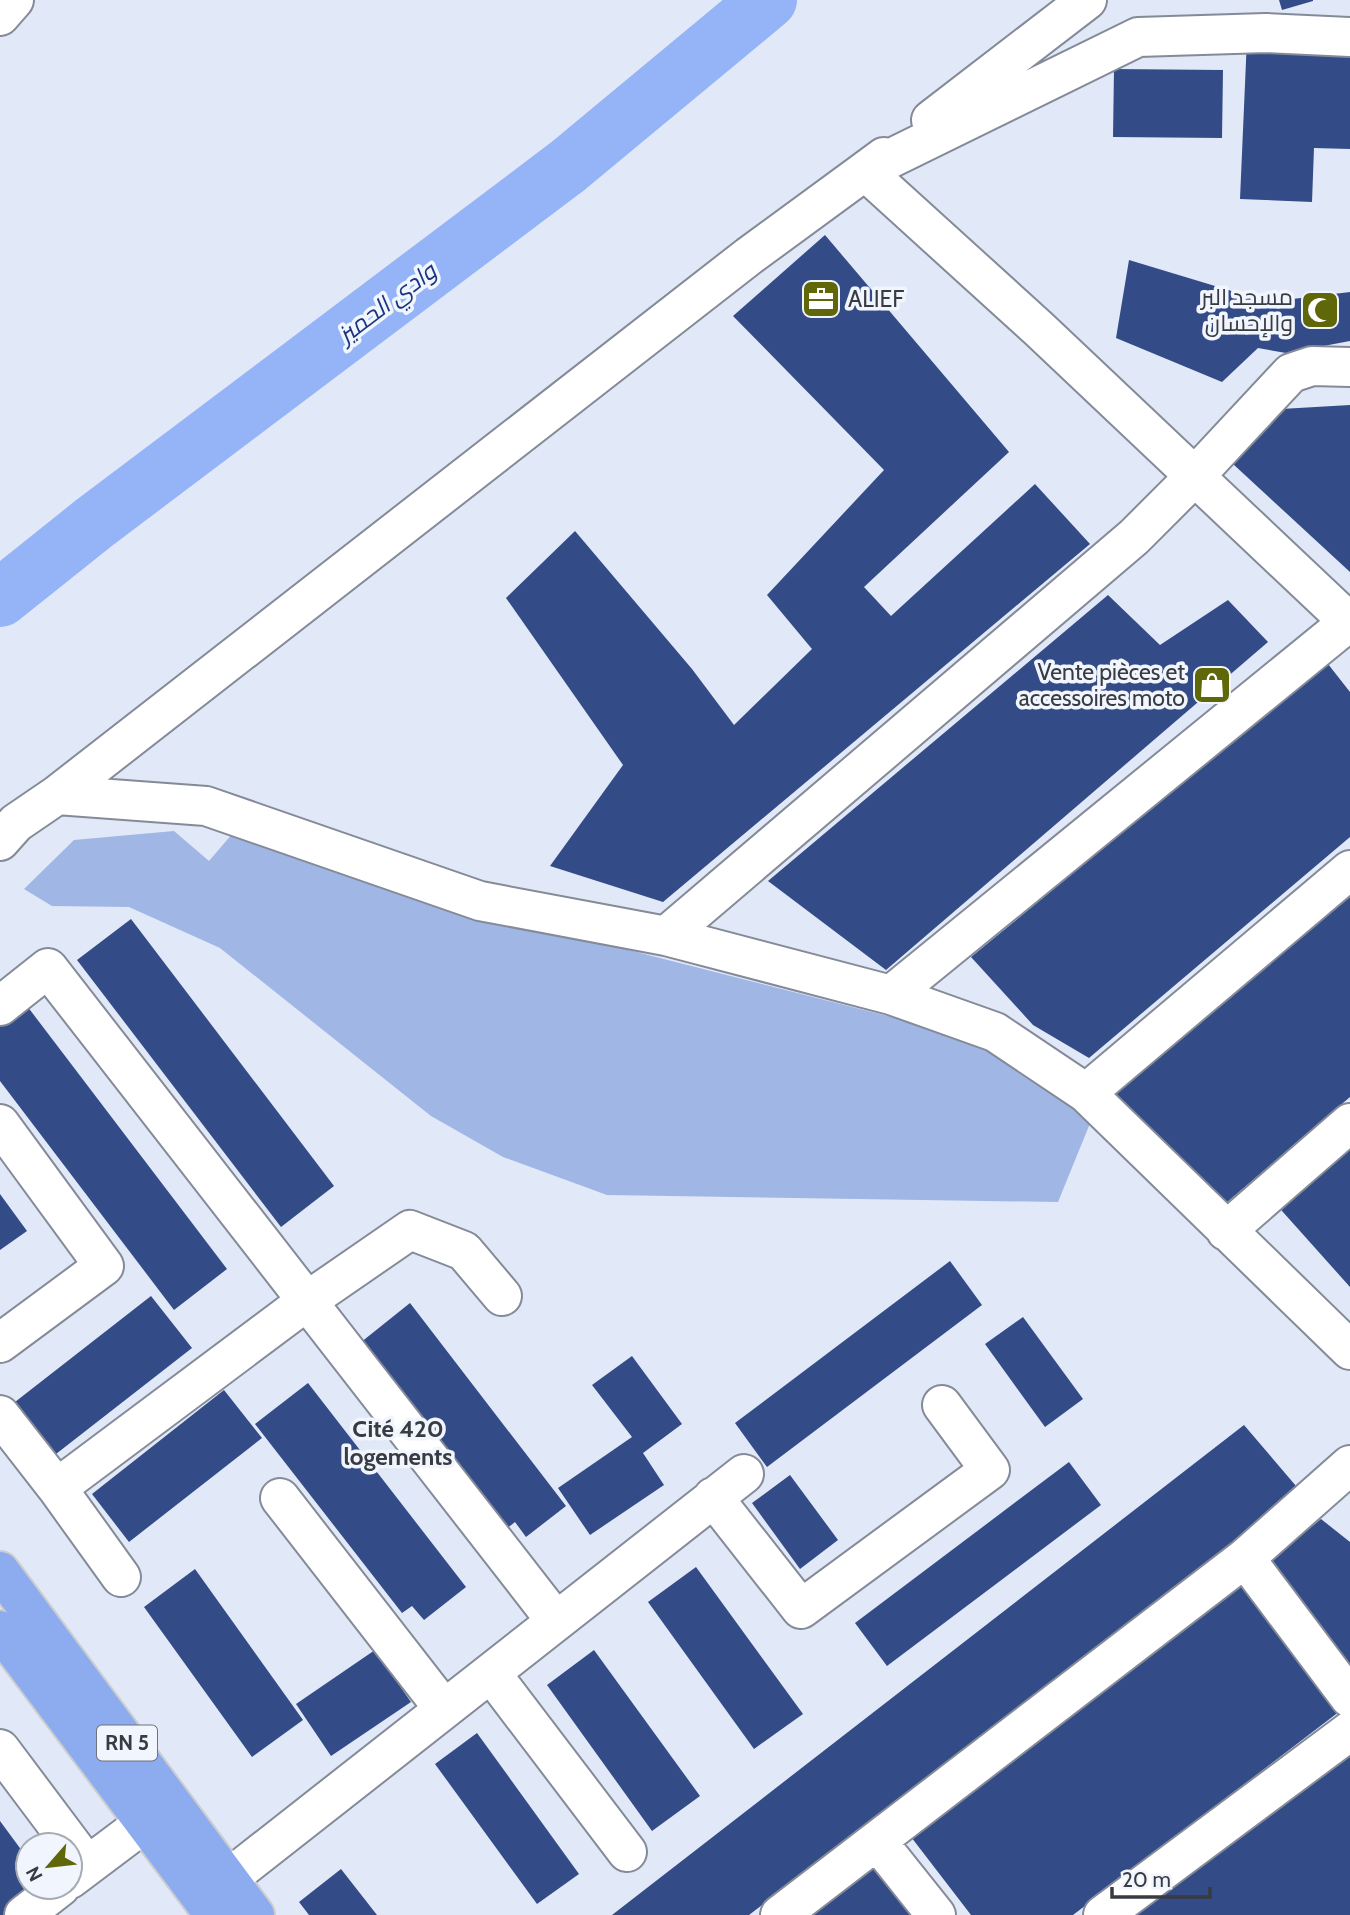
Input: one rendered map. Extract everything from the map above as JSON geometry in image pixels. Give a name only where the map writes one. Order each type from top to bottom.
[{"type":"highway","name":"RN 5","points":[[0,1571],[158,1812],[214,1915]]},
{"type":"highway","name":"RN 5","points":[[0,1630],[158,1812],[228,1879],[255,1915]]},
{"type":"street","points":[[0,16],[14,0]]},
{"type":"street","points":[[0,841],[16,823],[57,795],[749,256],[865,172],[1087,0]]},
{"type":"street","points":[[865,172],[1138,37],[1266,33],[1350,37]]},
{"type":"street","points":[[865,172],[1039,329],[1349,622],[891,995]]},
{"type":"street","points":[[666,936],[1135,537],[1291,373],[1312,366],[1350,367]]},
{"type":"street","points":[[57,795],[206,806],[480,901],[666,936],[891,995],[995,1032],[1086,1094],[1350,1350]]},
{"type":"street","points":[[1086,1094],[1350,870]]},
{"type":"street","points":[[0,1006],[48,968],[556,1621]]},
{"type":"street","points":[[1226,1231],[1350,1123]]},
{"type":"street","points":[[0,1124],[104,1266],[0,1343]]},
{"type":"street","points":[[57,1488],[307,1301],[410,1230],[464,1251],[502,1296]]},
{"type":"street","points":[[713,1497],[801,1609],[990,1470],[942,1405]]},
{"type":"street","points":[[0,1415],[121,1577]]},
{"type":"street","points":[[780,1915],[1245,1558],[1350,1465]]},
{"type":"street","points":[[228,1879],[744,1474]]},
{"type":"street","points":[[280,1498],[444,1709]]},
{"type":"street","points":[[1245,1558],[1350,1698]]},
{"type":"street","points":[[491,1673],[627,1852]]},
{"type":"street","points":[[1103,1915],[1350,1731]]},
{"type":"street","points":[[0,1749],[46,1831]]},
{"type":"street","points":[[84,1868],[158,1812]]},
{"type":"street","points":[[877,1840],[936,1915]]},
{"type":"street","points":[[24,1915],[42,1901]]},
{"type":"shaded area","points":[[174,831],[209,861],[233,833],[487,914],[974,1038],[1091,1121],[1058,1202],[607,1195],[503,1157],[431,1116],[220,948],[129,907],[52,906],[24,889],[74,840]]},
{"type":"building","points":[[1279,0],[1313,0],[1313,1],[1282,10]]},
{"type":"building","points":[[1247,38],[1350,42],[1350,149],[1314,148],[1312,202],[1240,199]]},
{"type":"building","points":[[1114,69],[1223,70],[1222,138],[1113,137]]},
{"type":"building","points":[[825,235],[1009,452],[864,587],[891,616],[1035,484],[1090,544],[663,902],[550,866],[623,765],[506,598],[575,531],[692,669],[734,725],[812,649],[767,595],[884,470],[733,316]]},
{"type":"building","points":[[1129,260],[1268,302],[1350,292],[1350,341],[1286,353],[1258,348],[1222,382],[1116,338]]},
{"type":"building","points":[[1350,405],[1350,572],[1233,464],[1281,409]]},
{"type":"building","points":[[1108,595],[1160,645],[1228,600],[1268,642],[886,970],[768,881]]},
{"type":"building","points":[[1328,664],[1350,692],[1350,837],[1089,1058],[1033,1025],[971,957]]},
{"type":"building","points":[[1350,896],[1350,1097],[1219,1209],[1112,1094]]},
{"type":"building","points":[[131,919],[334,1186],[281,1227],[77,960]]},
{"type":"building","points":[[24,1002],[227,1269],[174,1310],[0,1081],[0,1020]]},
{"type":"building","points":[[1350,1141],[1350,1287],[1274,1202]]},
{"type":"building","points":[[0,1194],[27,1231],[0,1250]]},
{"type":"building","points":[[950,1261],[982,1305],[767,1467],[735,1423]]},
{"type":"building","points":[[151,1296],[192,1348],[56,1454],[15,1402]]},
{"type":"building","points":[[410,1303],[566,1506],[526,1537],[515,1522],[505,1530],[360,1343]]},
{"type":"building","points":[[1023,1317],[1083,1399],[1045,1427],[985,1344]]},
{"type":"building","points":[[632,1356],[682,1424],[643,1453],[664,1485],[590,1535],[558,1488],[632,1437],[592,1385]]},
{"type":"building","points":[[308,1383],[466,1587],[424,1620],[412,1606],[402,1613],[255,1424]]},
{"type":"building","points":[[224,1390],[262,1438],[129,1542],[92,1494]]},
{"type":"building","points":[[1244,1425],[1302,1493],[749,1915],[612,1915]]},
{"type":"building","points":[[1069,1462],[1101,1505],[887,1666],[855,1623]]},
{"type":"building","points":[[790,1475],[838,1540],[800,1569],[752,1503]]},
{"type":"building","points":[[1321,1519],[1350,1542],[1350,1671],[1266,1564]]},
{"type":"building","points":[[696,1567],[803,1714],[754,1749],[648,1602]]},
{"type":"building","points":[[195,1569],[303,1720],[252,1757],[144,1607]]},
{"type":"building","points":[[1241,1580],[1340,1711],[1073,1915],[971,1915],[908,1833]]},
{"type":"building","points":[[375,1650],[411,1702],[331,1756],[296,1704]]},
{"type":"building","points":[[594,1650],[700,1796],[652,1831],[547,1685]]},
{"type":"building","points":[[477,1733],[579,1874],[537,1904],[435,1764]]},
{"type":"building","points":[[1350,1745],[1350,1915],[1127,1915]]},
{"type":"building","points":[[0,1821],[14,1840],[14,1901],[22,1901],[4,1915],[0,1915]]},
{"type":"building","points":[[882,1853],[930,1915],[801,1915]]},
{"type":"building","points":[[341,1869],[377,1915],[309,1915],[299,1902]]},
{"type":"waterway","name":"وادي الحميز","points":[[0,598],[94,523],[568,166],[768,0]]},
{"type":"place","name":"ALIEF","points":[[821,299]]},
{"type":"place","name":"مسجد البر والإحسان","points":[[1320,310]]},
{"type":"place","name":"Vente pièces et accessoires moto","points":[[1212,685]]},
{"type":"district","name":"Cité 420 logements","points":[[398,1443]]}]
